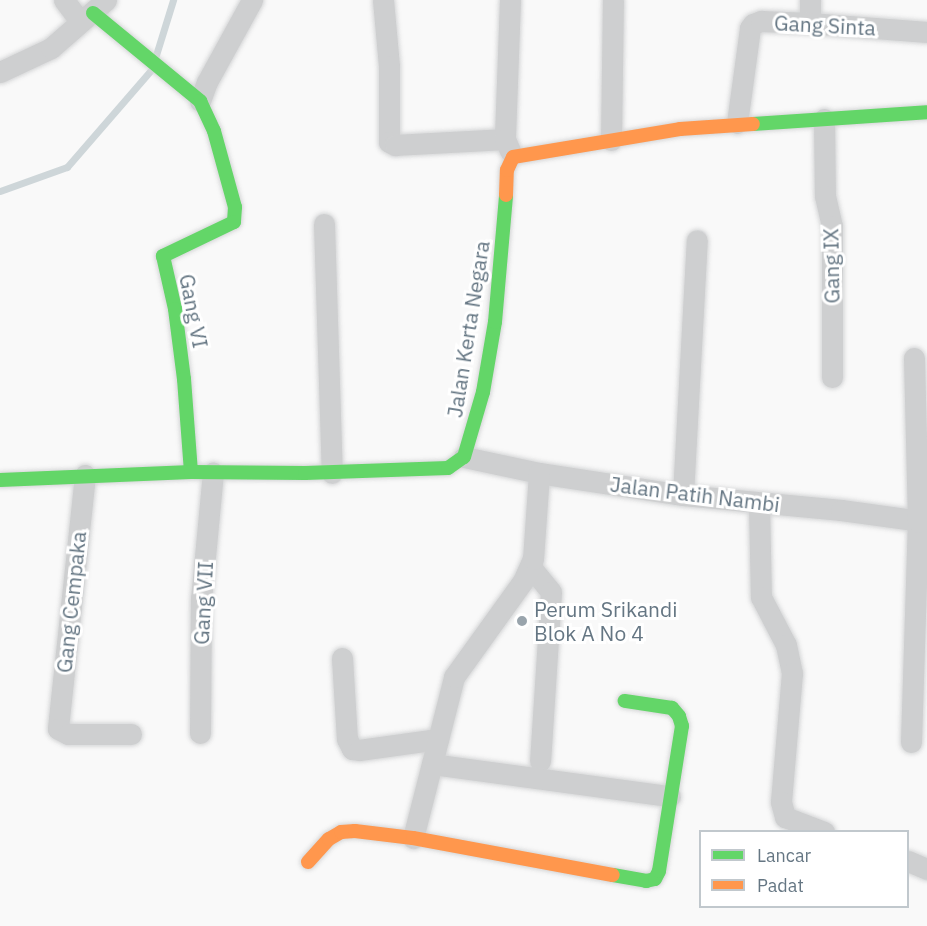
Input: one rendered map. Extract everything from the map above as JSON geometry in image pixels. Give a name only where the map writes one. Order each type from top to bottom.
[{"type":"street","points":[[64,0],[93,11],[200,101],[207,82],[252,0]]},
{"type":"street","points":[[383,0],[389,66],[389,142],[395,145],[509,148],[612,140],[737,123],[927,112]]},
{"type":"street","points":[[509,148],[510,0]]},
{"type":"street","points":[[612,140],[613,0]]},
{"type":"street","points":[[810,0],[810,23]]},
{"type":"street","points":[[0,72],[51,48],[93,11]]},
{"type":"street","name":"Gang Sinta","points":[[737,123],[750,28],[753,24],[761,21],[810,23],[927,32]]},
{"type":"street","name":"Gang VI","points":[[191,472],[184,379],[175,309],[163,256],[234,222],[235,207],[214,131],[200,101]]},
{"type":"street","name":"Gang IX","points":[[824,119],[825,196],[832,226],[832,377]]},
{"type":"street","name":"Jalan Kerta Negara","points":[[464,458],[476,422],[490,354],[503,244],[509,148]]},
{"type":"street","points":[[324,224],[332,473]]},
{"type":"street","points":[[683,495],[697,240]]},
{"type":"street","points":[[911,742],[922,522],[914,358]]},
{"type":"street","points":[[0,480],[191,472],[332,473],[440,470],[464,458]]},
{"type":"street","name":"Jalan Patih Nambi","points":[[464,458],[539,473],[683,495],[841,510],[922,522]]},
{"type":"street","name":"Gang VII","points":[[200,733],[201,599],[213,473]]},
{"type":"street","points":[[413,838],[454,677],[530,566],[536,535],[539,473]]},
{"type":"street","name":"Gang Cempaka","points":[[85,475],[58,729],[68,734],[131,734]]},
{"type":"street","points":[[759,504],[761,597],[786,645],[792,673],[782,802],[785,817],[821,830]]},
{"type":"street","points":[[530,566],[551,591],[540,761]]},
{"type":"street","points":[[342,658],[347,740],[352,749],[359,750],[438,739]]},
{"type":"street","points":[[308,862],[329,839],[341,832],[355,831],[413,838],[649,881],[659,871],[682,726],[679,716],[672,708],[625,701]]},
{"type":"street","points":[[432,764],[670,796]]},
{"type":"street","points":[[909,861],[927,869]]},
{"type":"waterway","points":[[156,55],[173,0]]},
{"type":"waterway","points":[[0,191],[67,167],[152,69]]},
{"type":"traffic: fast","points":[[93,13],[200,101],[214,131],[235,207],[234,222],[163,256],[175,309],[184,379],[191,472]]},
{"type":"traffic: fast","points":[[753,124],[927,112]]},
{"type":"traffic: fast","points":[[0,480],[191,472],[305,473],[448,468],[464,457],[483,392],[495,322],[506,195]]},
{"type":"traffic: fast","points":[[613,875],[646,881],[655,879],[659,871],[682,726],[679,716],[672,708],[625,701]]},
{"type":"traffic: slow","points":[[506,195],[507,170],[513,157],[680,129],[753,124]]},
{"type":"traffic: slow","points":[[308,862],[329,839],[341,832],[355,831],[413,838],[613,875]]},
{"type":"place","name":"Perum Srikandi Blok A No 4","points":[[522,621]]}]
